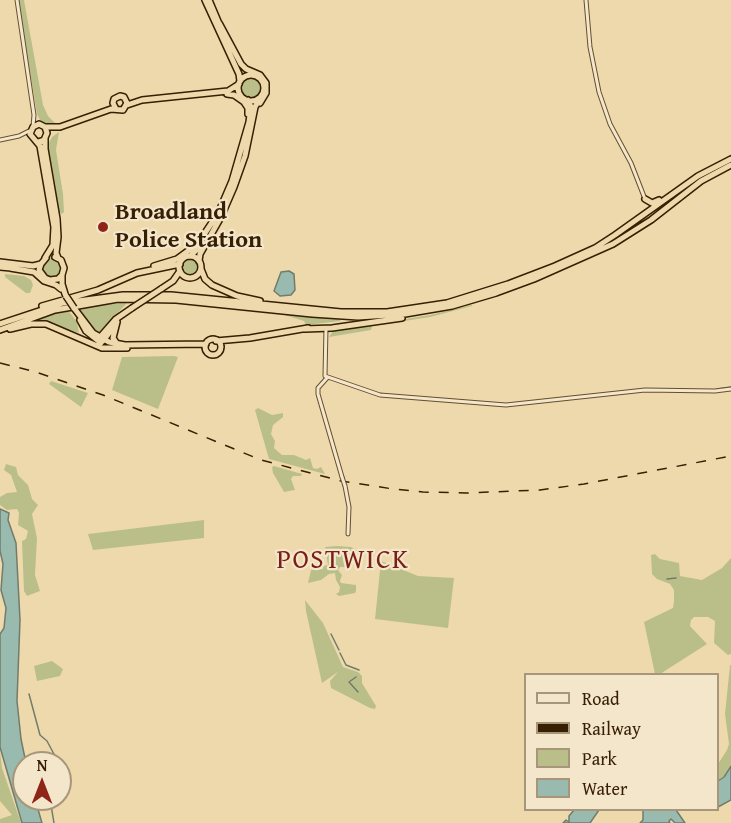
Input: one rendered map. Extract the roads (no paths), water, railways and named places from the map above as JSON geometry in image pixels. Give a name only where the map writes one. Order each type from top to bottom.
[{"type":"highway","points":[[207,0],[241,64],[261,76],[266,83],[266,93],[259,104],[234,187],[221,217],[200,254],[201,269],[207,281],[228,293],[248,299],[315,310]]},
{"type":"highway","points":[[207,0],[239,75],[240,95]]},
{"type":"highway","points":[[219,23],[240,68],[258,77],[263,83],[264,91],[255,107],[253,124]]},
{"type":"highway","points":[[228,92],[250,75]]},
{"type":"highway","points":[[126,102],[228,92],[248,100],[260,98]]},
{"type":"highway","points":[[189,95],[231,94],[244,102],[248,111],[244,142]]},
{"type":"highway","points":[[102,111],[120,96],[126,102]]},
{"type":"highway","points":[[173,281],[183,258],[190,256],[199,248],[232,181],[251,112],[248,100]]},
{"type":"highway","points":[[113,101],[116,109]]},
{"type":"highway","points":[[34,140],[46,137],[55,128],[102,111],[121,110],[126,102]]},
{"type":"highway","points":[[41,274],[39,270],[41,264],[53,245],[54,227],[40,146],[34,140],[31,128],[43,126],[55,128]]},
{"type":"highway","points":[[43,126],[57,219],[56,253],[64,265],[63,292]]},
{"type":"highway","points":[[644,214],[645,200],[649,203],[656,203],[698,176],[731,159]]},
{"type":"highway","points":[[206,347],[209,354],[214,355],[228,342],[322,326],[325,332],[342,326],[408,316],[488,296],[534,279],[613,243],[651,220],[700,181],[731,165]]},
{"type":"highway","points":[[0,324],[34,311],[73,301],[134,294],[171,295],[354,312],[387,312],[433,306],[465,298],[544,270],[585,252],[615,235],[674,192]]},
{"type":"highway","points":[[108,286],[132,273],[177,259],[200,242],[220,209]]},
{"type":"highway","points":[[45,258],[51,256],[58,258]]},
{"type":"highway","points":[[190,256],[199,261]]},
{"type":"highway","points":[[0,265],[41,264]]},
{"type":"highway","points":[[0,265],[34,272],[63,292]]},
{"type":"highway","points":[[8,321],[49,303],[108,286],[137,273],[180,267]]},
{"type":"highway","points":[[180,267],[186,277]]},
{"type":"highway","points":[[10,268],[31,269],[46,279],[53,280],[63,275]]},
{"type":"highway","points":[[99,340],[132,308],[173,281],[195,276],[201,269]]},
{"type":"highway","points":[[53,280],[99,340]]},
{"type":"highway","points":[[0,331],[34,316],[69,307],[136,298],[202,302],[334,316],[391,315],[443,308]]},
{"type":"highway","points":[[99,340],[116,319],[126,313]]},
{"type":"highway","points":[[80,318],[86,331],[108,346],[127,348],[153,344]]},
{"type":"highway","points":[[117,322],[113,338],[117,344]]},
{"type":"highway","points":[[0,331],[39,323],[54,326],[75,336],[117,344],[191,344],[206,347]]},
{"type":"highway","points":[[75,336],[81,336],[86,331]]},
{"type":"highway","points":[[206,347],[211,340],[244,339]]},
{"type":"highway","points":[[216,341],[220,347]]},
{"type":"street","points":[[0,140],[19,136],[31,128],[34,115],[17,0]]},
{"type":"street","points":[[586,0],[590,47],[599,92],[610,124],[631,163],[645,200]]},
{"type":"street","points":[[34,115],[43,126]]},
{"type":"street","points":[[19,136],[34,140]]},
{"type":"street","points":[[325,332],[324,371],[327,378],[380,395],[506,405],[665,390],[715,392],[731,389]]},
{"type":"street","points":[[327,378],[318,388],[318,394],[345,486],[349,507],[348,534]]},
{"type":"water","points":[[289,271],[294,274],[295,290],[291,295],[280,296],[274,291],[281,272]]},
{"type":"water","points":[[0,509],[9,513],[8,520],[16,543],[20,620],[17,701],[24,751],[12,751],[12,788],[0,747],[0,634],[4,628],[6,608],[1,590],[3,564],[0,551]]},
{"type":"water","points":[[731,766],[731,800],[719,806],[719,780]]},
{"type":"water","points":[[19,811],[38,811],[42,823],[22,823]]},
{"type":"water","points":[[573,811],[598,811],[590,823],[563,823],[566,820],[569,822],[569,816]]},
{"type":"water","points":[[643,811],[677,811],[685,823],[675,823],[671,819],[670,823],[640,823],[643,820]]},
{"type":"waterway","points":[[717,389],[731,387]]},
{"type":"waterway","points":[[667,579],[676,578]]},
{"type":"waterway","points":[[331,634],[339,650]]},
{"type":"waterway","points":[[340,653],[346,665],[359,670]]},
{"type":"waterway","points":[[356,677],[349,682],[358,692]]},
{"type":"waterway","points":[[29,694],[40,735],[47,741],[52,751]]},
{"type":"waterway","points":[[52,811],[54,823]]},
{"type":"railway","points":[[0,363],[36,372],[103,395],[261,460],[341,481],[393,489],[466,493],[540,490],[584,484],[731,456]]},
{"type":"place","name":"Broadland Police Station","points":[[103,227]]},
{"type":"district","name":"POSTWICK","points":[[343,561]]}]
